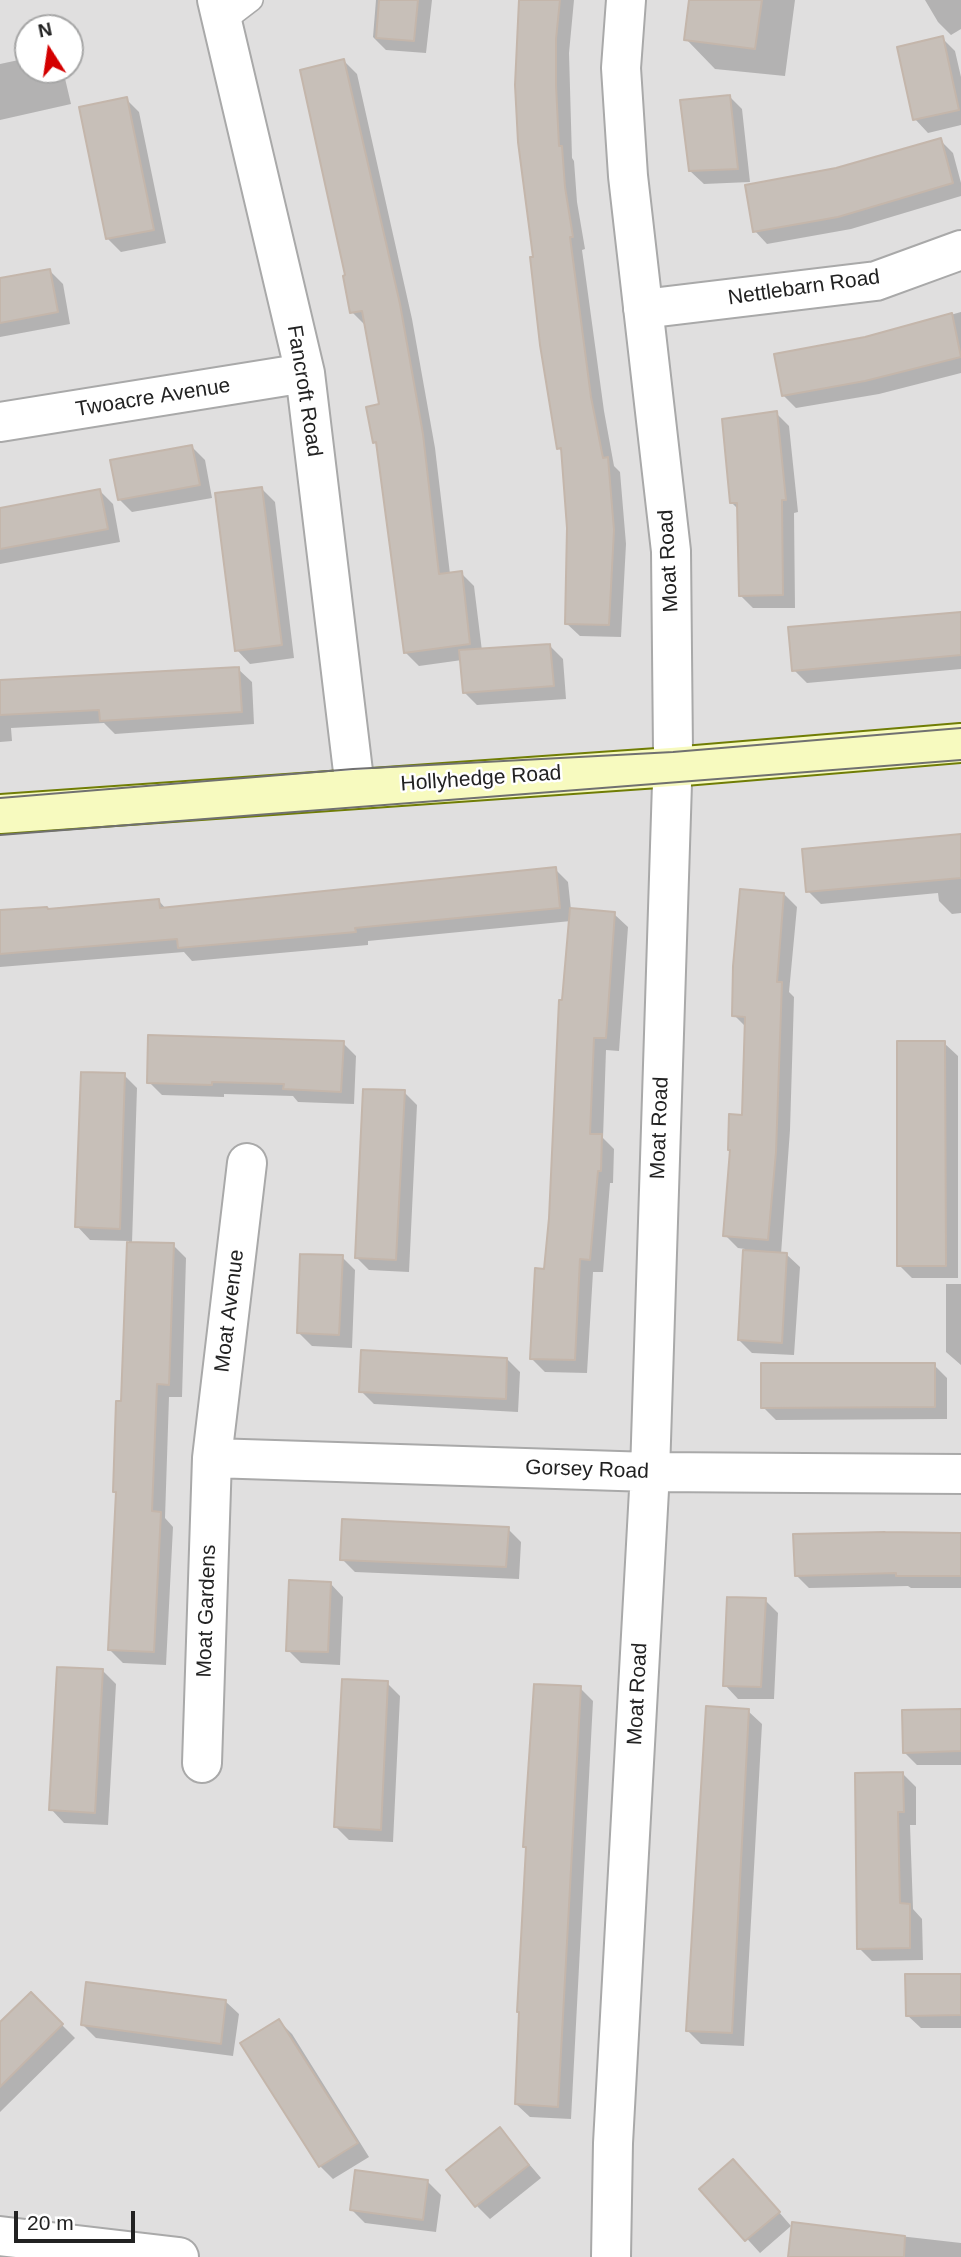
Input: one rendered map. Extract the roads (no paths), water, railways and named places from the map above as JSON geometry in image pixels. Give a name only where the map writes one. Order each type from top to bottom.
[{"type":"street","name":"Moat Road","points":[[611,2257],[615,2115],[650,1472],[672,767],[671,551],[628,176],[621,68],[626,0]]},
{"type":"street","name":"Fancroft Road","points":[[220,11],[305,373],[355,788]]},
{"type":"street","name":"Nettlebarn Road","points":[[643,309],[876,281],[961,250]]},
{"type":"street","name":"Twoacre Avenue","points":[[0,422],[305,373]]},
{"type":"street","name":"Hollyhedge Road","points":[[0,814],[672,767],[961,743]]},
{"type":"street","name":"Moat Avenue","points":[[212,1458],[247,1163]]},
{"type":"street","name":"Gorsey Road","points":[[212,1458],[650,1472],[961,1474]]},
{"type":"street","name":"Moat Gardens","points":[[202,1763],[212,1458]]},
{"type":"street","points":[[0,2236],[179,2257]]},
{"type":"lane","points":[[220,11],[252,0]]},
{"type":"tram line","points":[[0,798],[353,769],[673,752],[961,728]]},
{"type":"tram line","points":[[0,835],[961,760]]}]
